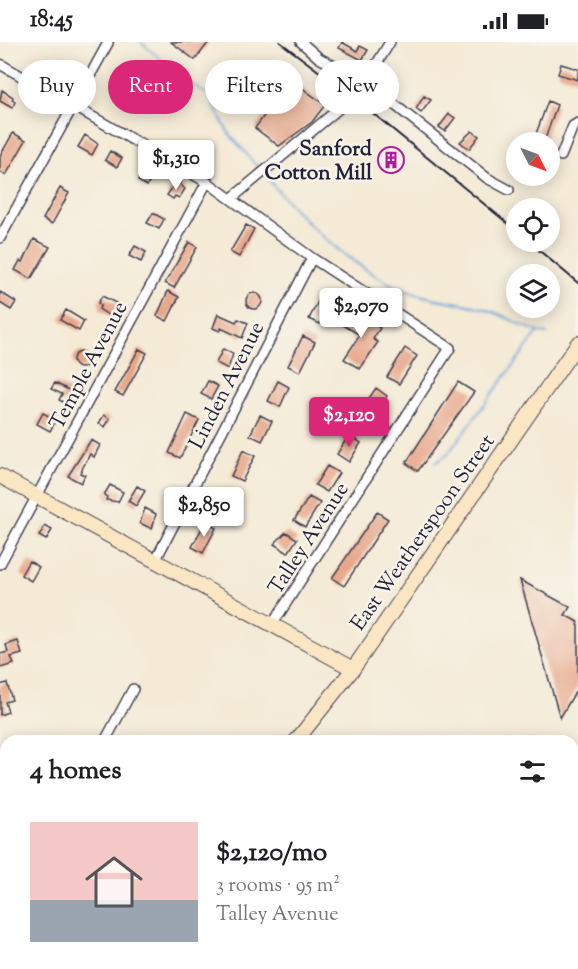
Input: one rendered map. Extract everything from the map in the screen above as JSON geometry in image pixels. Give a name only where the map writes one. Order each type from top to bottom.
[{"type":"street","points":[[96,64],[108,42]]},
{"type":"street","points":[[301,42],[323,60]]},
{"type":"street","points":[[380,60],[390,42]]},
{"type":"street","points":[[0,64],[18,74]]},
{"type":"street","points":[[399,108],[487,178],[509,190]]},
{"type":"street","points":[[0,238],[69,114]]},
{"type":"street","points":[[90,114],[207,182],[312,258]]},
{"type":"street","points":[[231,199],[332,114]]},
{"type":"street","points":[[561,156],[573,126],[578,123]]},
{"type":"street","name":"Temple Avenue","points":[[0,564],[207,182]]},
{"type":"street","name":"Talley Avenue","points":[[272,625],[450,348],[312,258]]},
{"type":"street","name":"Linden Avenue","points":[[155,561],[312,258]]},
{"type":"street","name":"East Weatherspoon Street","points":[[301,735],[353,669],[578,343]]},
{"type":"street","points":[[0,476],[353,669]]},
{"type":"street","points":[[108,735],[134,689]]},
{"type":"building","points":[[171,42],[209,42],[195,60]]},
{"type":"building","points":[[342,42],[357,51],[360,46],[368,50],[362,60],[339,48]]},
{"type":"building","points":[[561,64],[578,69],[578,80],[558,74]]},
{"type":"building","points":[[303,89],[315,98],[315,114],[318,114],[312,122],[279,146],[255,128],[264,116],[261,114],[303,114]]},
{"type":"building","points":[[2,90],[13,97],[12,100],[15,102],[12,108],[0,101]]},
{"type":"building","points":[[424,96],[431,100],[421,113],[416,109]]},
{"type":"building","points":[[548,101],[557,105],[548,132],[537,132]]},
{"type":"building","points":[[449,114],[455,118],[445,131],[439,127]]},
{"type":"building","points":[[472,131],[479,136],[469,149],[460,142]]},
{"type":"building","points":[[13,133],[26,140],[6,175],[0,172],[0,156]]},
{"type":"building","points":[[85,135],[98,144],[92,155],[78,147]]},
{"type":"building","points":[[110,151],[122,158],[117,167],[105,160]]},
{"type":"building","name":"Sanford Cotton Mill","points":[[384,153],[395,161],[391,167],[380,159]]},
{"type":"building","points":[[148,165],[155,169],[155,173],[147,186],[138,181]]},
{"type":"building","points":[[177,181],[185,189],[179,198],[175,196],[173,199],[167,195]]},
{"type":"building","points":[[60,188],[69,193],[52,224],[43,219]]},
{"type":"building","points":[[153,213],[164,219],[159,229],[147,223]]},
{"type":"building","points":[[246,225],[254,229],[239,257],[230,252]]},
{"type":"building","points":[[34,239],[50,247],[31,279],[15,270],[20,261],[23,262]]},
{"type":"building","points":[[189,242],[197,247],[174,288],[165,283]]},
{"type":"building","points":[[135,246],[146,252],[141,262],[129,256]]},
{"type":"building","points":[[168,291],[179,297],[167,321],[157,316]]},
{"type":"building","points":[[0,292],[16,302],[11,310],[0,303]]},
{"type":"building","points":[[254,293],[262,301],[254,309],[246,301]]},
{"type":"building","points":[[322,294],[332,300],[320,324],[309,319]]},
{"type":"building","points":[[102,296],[118,304],[111,317],[99,309],[101,305],[98,303]]},
{"type":"building","points":[[66,310],[84,321],[79,331],[60,320]]},
{"type":"building","points":[[353,311],[380,328],[373,339],[378,342],[360,369],[344,359],[360,335],[343,325]]},
{"type":"building","points":[[218,314],[236,322],[238,319],[248,323],[242,338],[221,328],[220,331],[213,328]]},
{"type":"building","points":[[303,336],[315,342],[300,372],[288,366]]},
{"type":"building","points":[[405,348],[417,356],[399,384],[387,377]]},
{"type":"building","points":[[139,349],[147,353],[123,396],[115,392]]},
{"type":"building","points":[[223,349],[233,354],[228,369],[216,363]]},
{"type":"building","points":[[81,352],[87,354],[89,360],[87,366],[81,368],[75,366],[73,360],[75,354]]},
{"type":"building","points":[[208,381],[218,386],[211,399],[201,394]]},
{"type":"building","points":[[278,381],[289,387],[280,407],[268,401]]},
{"type":"building","points":[[458,382],[474,392],[418,471],[406,463]]},
{"type":"building","points":[[55,383],[71,391],[65,403],[59,400],[62,394],[51,389]]},
{"type":"building","points":[[376,388],[387,396],[366,428],[354,420]]},
{"type":"building","points":[[43,413],[56,420],[50,431],[37,424]]},
{"type":"building","points":[[187,414],[199,420],[180,458],[169,453]]},
{"type":"building","points":[[104,415],[110,419],[105,427],[99,423]]},
{"type":"building","points":[[260,415],[272,421],[262,441],[250,435]]},
{"type":"building","points":[[349,435],[361,443],[349,462],[337,454]]},
{"type":"building","points":[[91,440],[100,445],[94,457],[90,454],[80,473],[85,475],[81,483],[68,476]]},
{"type":"building","points":[[243,450],[255,456],[242,481],[231,476]]},
{"type":"building","points":[[327,466],[339,473],[327,492],[315,485]]},
{"type":"building","points":[[110,485],[123,492],[118,502],[106,500],[107,497],[104,495]]},
{"type":"building","points":[[137,486],[145,491],[136,506],[128,501]]},
{"type":"building","points":[[221,491],[234,498],[227,513],[213,506]]},
{"type":"building","points":[[309,497],[320,503],[305,527],[294,520]]},
{"type":"building","points":[[145,508],[156,514],[152,529],[140,523]]},
{"type":"building","points":[[377,512],[388,519],[344,586],[332,578]]},
{"type":"building","points":[[205,522],[216,528],[203,553],[192,547]]},
{"type":"building","points":[[45,526],[52,530],[46,540],[39,536]]},
{"type":"building","points":[[286,532],[297,539],[288,553],[274,544]]},
{"type":"building","points":[[29,561],[39,567],[31,581],[21,575]]},
{"type":"building","points":[[520,580],[570,607],[565,615],[578,622],[578,687],[560,718]]},
{"type":"building","points":[[18,641],[22,654],[11,657],[14,664],[0,668],[0,654],[8,652],[6,645]]},
{"type":"building","points":[[7,683],[12,700],[5,702],[8,712],[0,715],[0,685]]},
{"type":"waterway","points":[[141,42],[175,72],[209,96],[228,132],[261,171]]},
{"type":"waterway","points":[[265,175],[310,225],[346,256],[384,281],[414,294],[488,310],[547,334]]},
{"type":"waterway","points":[[435,463],[447,455],[538,332]]},
{"type":"railway","points":[[280,42],[353,97],[506,222]]},
{"type":"railway","points":[[541,252],[578,283]]},
{"type":"place","name":"Sanford Cotton Mill","points":[[391,160]]}]
